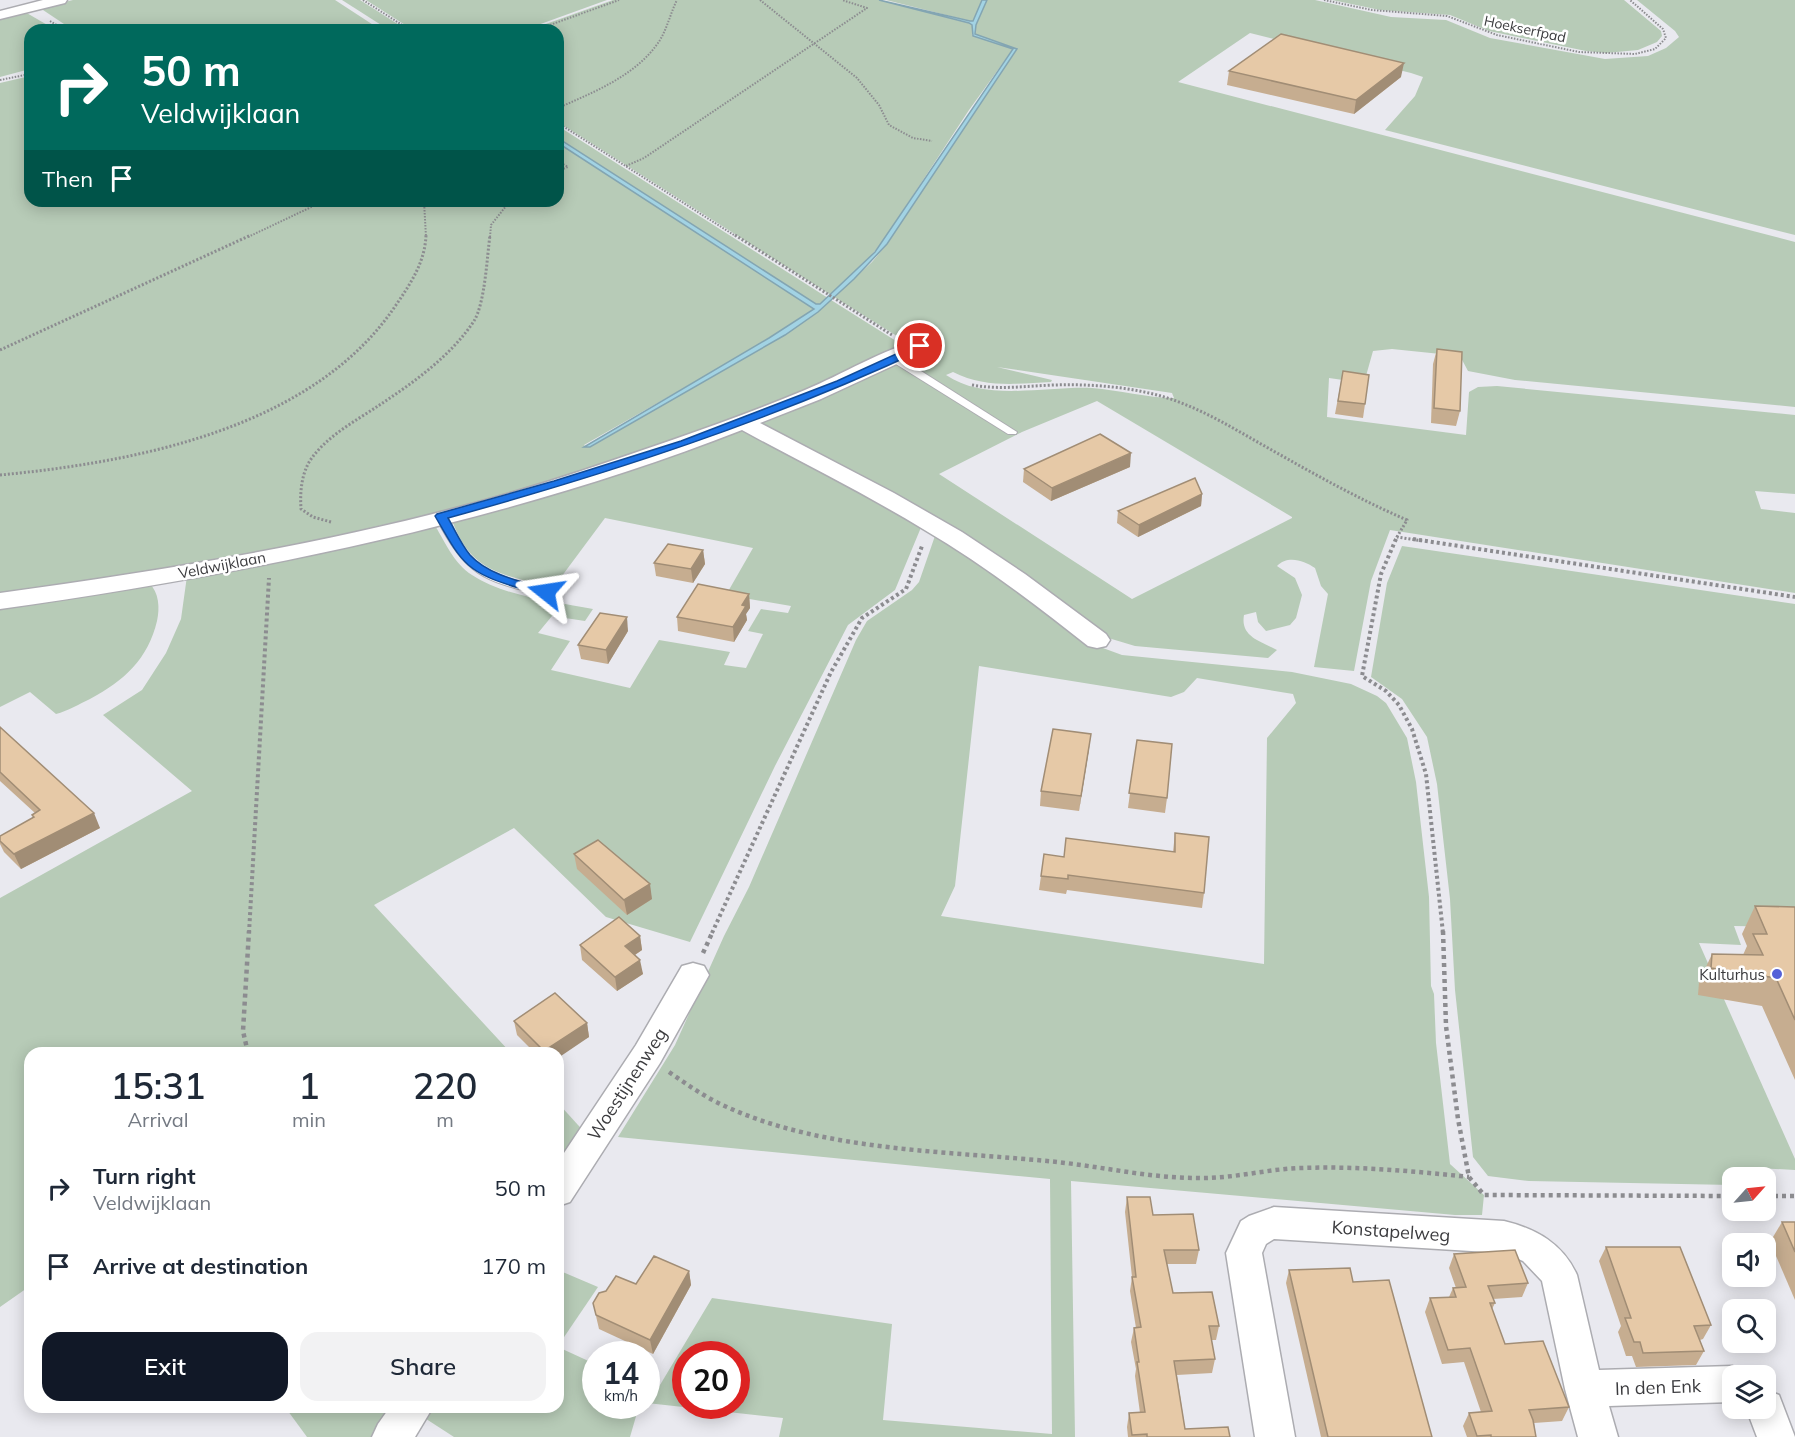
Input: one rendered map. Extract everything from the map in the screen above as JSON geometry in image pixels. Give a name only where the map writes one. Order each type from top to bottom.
[{"type":"street","points":[[0,15],[60,0]]},
{"type":"street","name":"Veldwijklaan","points":[[0,601],[187,572],[270,556],[441,516],[623,464],[743,422],[841,384],[910,351]]},
{"type":"street","points":[[743,422],[911,512],[961,542],[1044,599],[1097,640]]},
{"type":"street","name":"Woestijnenweg","points":[[564,1182],[648,1054],[693,975]]},
{"type":"street","name":"Konstapelweg","points":[[1275,1437],[1244,1253],[1250,1237],[1258,1227],[1274,1223],[1504,1237],[1528,1245],[1550,1261],[1559,1275],[1584,1389],[1598,1437]]},
{"type":"street","name":"In den Enk","points":[[1584,1389],[1722,1384]]},
{"type":"street","points":[[392,1437],[409,1413]]},
{"type":"street","points":[[1770,1419],[1777,1437]]},
{"type":"lane","points":[[910,351],[1012,432]]},
{"type":"lane","points":[[441,516],[464,556],[474,565],[498,578],[546,592]]},
{"type":"path","points":[[363,0],[401,24]]},
{"type":"path","points":[[553,24],[619,0]]},
{"type":"path","points":[[564,105],[609,82],[645,58],[659,42],[676,0]]},
{"type":"path","points":[[760,0],[857,78],[872,93],[889,125],[913,138],[932,141]]},
{"type":"path","points":[[625,166],[644,158],[867,8],[842,0]]},
{"type":"path","name":"Hoekserfpad","points":[[1324,0],[1369,10],[1445,15],[1479,31],[1587,53],[1626,54],[1661,46],[1666,38],[1663,29],[1630,0]]},
{"type":"path","points":[[0,80],[24,75]]},
{"type":"path","points":[[564,127],[813,285],[910,351]]},
{"type":"path","points":[[0,350],[118,298],[311,207]]},
{"type":"path","points":[[0,475],[86,465],[186,441],[292,399],[338,368],[377,333],[410,286],[425,246],[424,207]]},
{"type":"path","points":[[382,531],[325,521],[301,509],[300,490],[308,465],[333,436],[358,417],[390,398],[445,355],[459,340],[475,319],[480,302],[491,225],[505,207]]},
{"type":"path","points":[[966,382],[982,387],[1000,388],[1084,386],[1135,392],[1181,402],[1286,456],[1327,482],[1375,507],[1407,520],[1381,574],[1362,676],[1386,691],[1399,705],[1412,729],[1426,774],[1443,930],[1446,1026],[1458,1119],[1469,1177],[1484,1194],[1722,1196]]},
{"type":"path","points":[[1397,537],[1541,561],[1795,597]]},
{"type":"path","points":[[693,975],[831,672],[862,618],[906,589],[923,548],[920,542]]},
{"type":"path","points":[[247,1047],[243,1031],[270,556]]},
{"type":"path","points":[[648,1054],[680,1080],[731,1109],[794,1131],[820,1137],[1079,1165],[1155,1177],[1218,1178],[1298,1168],[1340,1167],[1469,1177]]},
{"type":"path","points":[[1776,1196],[1795,1196]]},
{"type":"green space","points":[[73,0],[335,0],[372,24],[64,24],[40,8]]},
{"type":"green space","points":[[342,0],[360,0],[398,24],[380,24]]},
{"type":"green space","points":[[366,0],[607,0],[541,24],[404,24]]},
{"type":"green space","points":[[613,0],[879,0],[969,23],[972,25],[972,35],[1013,49],[969,110],[881,244],[831,295],[564,126],[564,24],[546,24]]},
{"type":"green space","points":[[886,0],[982,0],[973,21],[970,21]]},
{"type":"green space","points":[[987,0],[1315,0],[1391,17],[1446,20],[1490,38],[1605,59],[1648,56],[1666,48],[1679,37],[1675,31],[1637,0],[1795,0],[1795,235],[1385,130],[1415,96],[1423,77],[1250,33],[1178,82],[1795,242],[1795,407],[1515,380],[1468,371],[1460,356],[1392,349],[1373,351],[1364,383],[1329,378],[1327,417],[1466,435],[1469,392],[1478,387],[1497,386],[1795,415],[1795,494],[1755,491],[1761,509],[1795,513],[1795,593],[1390,530],[1371,581],[1354,671],[1314,667],[1328,594],[1321,586],[1315,568],[1296,560],[1286,561],[1277,566],[1295,578],[1302,595],[1296,618],[1290,625],[1266,631],[1258,622],[1256,612],[1244,615],[1245,628],[1248,633],[1258,641],[1277,650],[1268,658],[1135,646],[1105,637],[759,423],[913,346],[834,297],[872,262],[887,244],[1017,49],[975,34],[976,25]],"holes":[[[997,367],[1172,393],[1174,398],[1092,388],[997,390],[979,388],[946,375],[953,372],[977,381],[1001,384],[1051,382],[1052,380]],[[1097,401],[1292,517],[1292,518],[1132,599],[939,474],[1022,432]]]},
{"type":"green space","points":[[1332,0],[1624,0],[1661,31],[1662,36],[1657,42],[1638,50],[1606,53],[1586,51],[1489,31],[1450,15],[1380,10]]},
{"type":"green space","points":[[25,12],[46,24],[24,24],[24,71],[0,77],[0,18]]},
{"type":"green space","points":[[24,77],[24,207],[564,207],[564,147],[815,309],[745,353],[584,445],[586,447],[767,345],[818,312],[831,300],[904,346],[837,381],[682,440],[488,500],[269,552],[0,596],[0,83]]},
{"type":"green space","points":[[564,130],[828,298],[816,304],[564,142]]},
{"type":"green space","points":[[741,430],[748,430],[922,525],[895,590],[848,625],[775,766],[690,942],[606,917],[514,828],[374,905],[505,1047],[24,1047],[24,1290],[0,1307],[0,898],[192,791],[103,715],[142,690],[166,653],[181,619],[187,576],[433,522],[460,565],[472,575],[514,593],[593,609],[585,621],[552,616],[538,633],[570,641],[551,670],[630,688],[659,640],[730,652],[724,665],[746,668],[763,634],[748,631],[761,609],[788,613],[791,606],[726,595],[753,548],[605,518],[553,588],[505,575],[479,562],[460,538],[452,520]]},
{"type":"green space","points":[[936,533],[1092,644],[1122,655],[1292,672],[1351,684],[1377,696],[1386,703],[1407,738],[1416,782],[1429,897],[1431,986],[1434,994],[1436,1043],[1450,1164],[1484,1195],[1482,1215],[1455,1215],[1071,1181],[1075,1437],[779,1437],[783,1418],[750,1414],[750,1341],[686,1341],[712,1298],[892,1324],[883,1420],[1052,1434],[1050,1179],[618,1137],[675,1045],[724,936],[749,887],[856,640],[867,621],[912,590],[919,582]],"holes":[[[979,666],[1171,697],[1184,692],[1197,678],[1293,694],[1296,703],[1267,738],[1264,964],[941,916],[955,886]]]},
{"type":"green space","points":[[1402,546],[1795,604],[1795,927],[1734,926],[1741,945],[1699,943],[1795,1159],[1795,1170],[1776,1169],[1776,1167],[1722,1167],[1722,1185],[1529,1181],[1488,1176],[1473,1157],[1455,990],[1450,899],[1437,784],[1427,737],[1402,699],[1371,677],[1387,583]]},
{"type":"green space","points":[[149,583],[158,600],[157,621],[153,635],[141,658],[114,685],[56,714],[30,692],[0,707],[0,605]]},
{"type":"green space","points":[[564,1110],[588,1136],[564,1171]]},
{"type":"green space","points":[[564,1273],[598,1287],[564,1337]]},
{"type":"green space","points":[[564,1350],[582,1358],[582,1419],[635,1419],[630,1437],[454,1437],[420,1415],[422,1413],[564,1413]]},
{"type":"green space","points":[[672,1365],[672,1406],[660,1404],[660,1385]]},
{"type":"green space","points":[[289,1413],[398,1413],[380,1437],[307,1437]]},
{"type":"water","points":[[879,0],[973,21],[982,0],[987,0],[976,25],[975,34],[1017,49],[887,244],[818,312],[785,335],[590,447],[584,447],[814,309],[564,147],[564,142],[816,304],[820,304],[875,252],[1013,49],[973,36],[972,25]]},
{"type":"building","points":[[1281,34],[1404,63],[1356,100],[1229,71]]},
{"type":"building","points":[[1437,349],[1462,352],[1460,411],[1434,408]]},
{"type":"building","points":[[1343,371],[1369,375],[1365,404],[1338,401]]},
{"type":"building","points":[[1100,434],[1131,453],[1052,488],[1024,469]]},
{"type":"building","points":[[1195,478],[1202,494],[1139,525],[1118,511]]},
{"type":"building","points":[[668,544],[703,550],[691,569],[654,563]]},
{"type":"building","points":[[698,584],[749,594],[742,605],[746,606],[733,627],[677,617]]},
{"type":"building","points":[[600,613],[627,617],[606,650],[578,645]]},
{"type":"building","points":[[0,727],[94,813],[14,854],[0,841],[0,836],[34,817],[32,815],[40,810],[0,772]]},
{"type":"building","points":[[1053,729],[1091,734],[1081,796],[1041,791]]},
{"type":"building","points":[[1137,740],[1172,744],[1167,798],[1129,793]]},
{"type":"building","points":[[1175,833],[1209,837],[1204,893],[1068,875],[1068,879],[1041,876],[1044,854],[1064,857],[1066,838],[1175,852]]},
{"type":"building","points":[[598,840],[650,884],[624,900],[574,854]]},
{"type":"building","points":[[1755,906],[1795,907],[1795,1020],[1776,978],[1711,968],[1712,954],[1763,955],[1753,934],[1767,934]]},
{"type":"building","points":[[619,917],[640,936],[625,946],[640,960],[615,977],[580,945]]},
{"type":"building","points":[[555,993],[587,1023],[550,1047],[540,1047],[514,1021]]},
{"type":"building","points":[[1127,1197],[1150,1197],[1153,1215],[1193,1214],[1199,1250],[1164,1250],[1173,1293],[1212,1292],[1219,1326],[1209,1326],[1215,1359],[1174,1361],[1185,1429],[1228,1427],[1230,1437],[1132,1435],[1129,1413],[1145,1412],[1134,1328],[1141,1327],[1132,1277],[1136,1277]]},
{"type":"building","points":[[1782,1222],[1795,1222],[1795,1252]]},
{"type":"building","points":[[1606,1247],[1680,1247],[1711,1325],[1694,1326],[1704,1351],[1643,1353],[1640,1342],[1634,1342],[1625,1318],[1631,1318]]},
{"type":"building","points":[[1515,1250],[1528,1283],[1488,1286],[1495,1303],[1490,1303],[1505,1344],[1543,1341],[1569,1407],[1529,1410],[1536,1437],[1477,1436],[1469,1413],[1492,1411],[1470,1348],[1448,1350],[1430,1298],[1456,1297],[1453,1288],[1466,1287],[1454,1254]]},
{"type":"building","points":[[654,1256],[689,1271],[650,1340],[596,1315],[593,1303],[599,1293],[606,1291],[616,1276],[636,1284]]},
{"type":"building","points":[[1350,1268],[1353,1282],[1389,1280],[1432,1437],[1328,1437],[1289,1270]]},
{"type":"place","name":"Kulturhus","points":[[1777,974]]},
{"type":"route","points":[[546,592],[483,572],[464,556],[441,516],[558,484],[685,443],[841,384],[920,346]]}]
